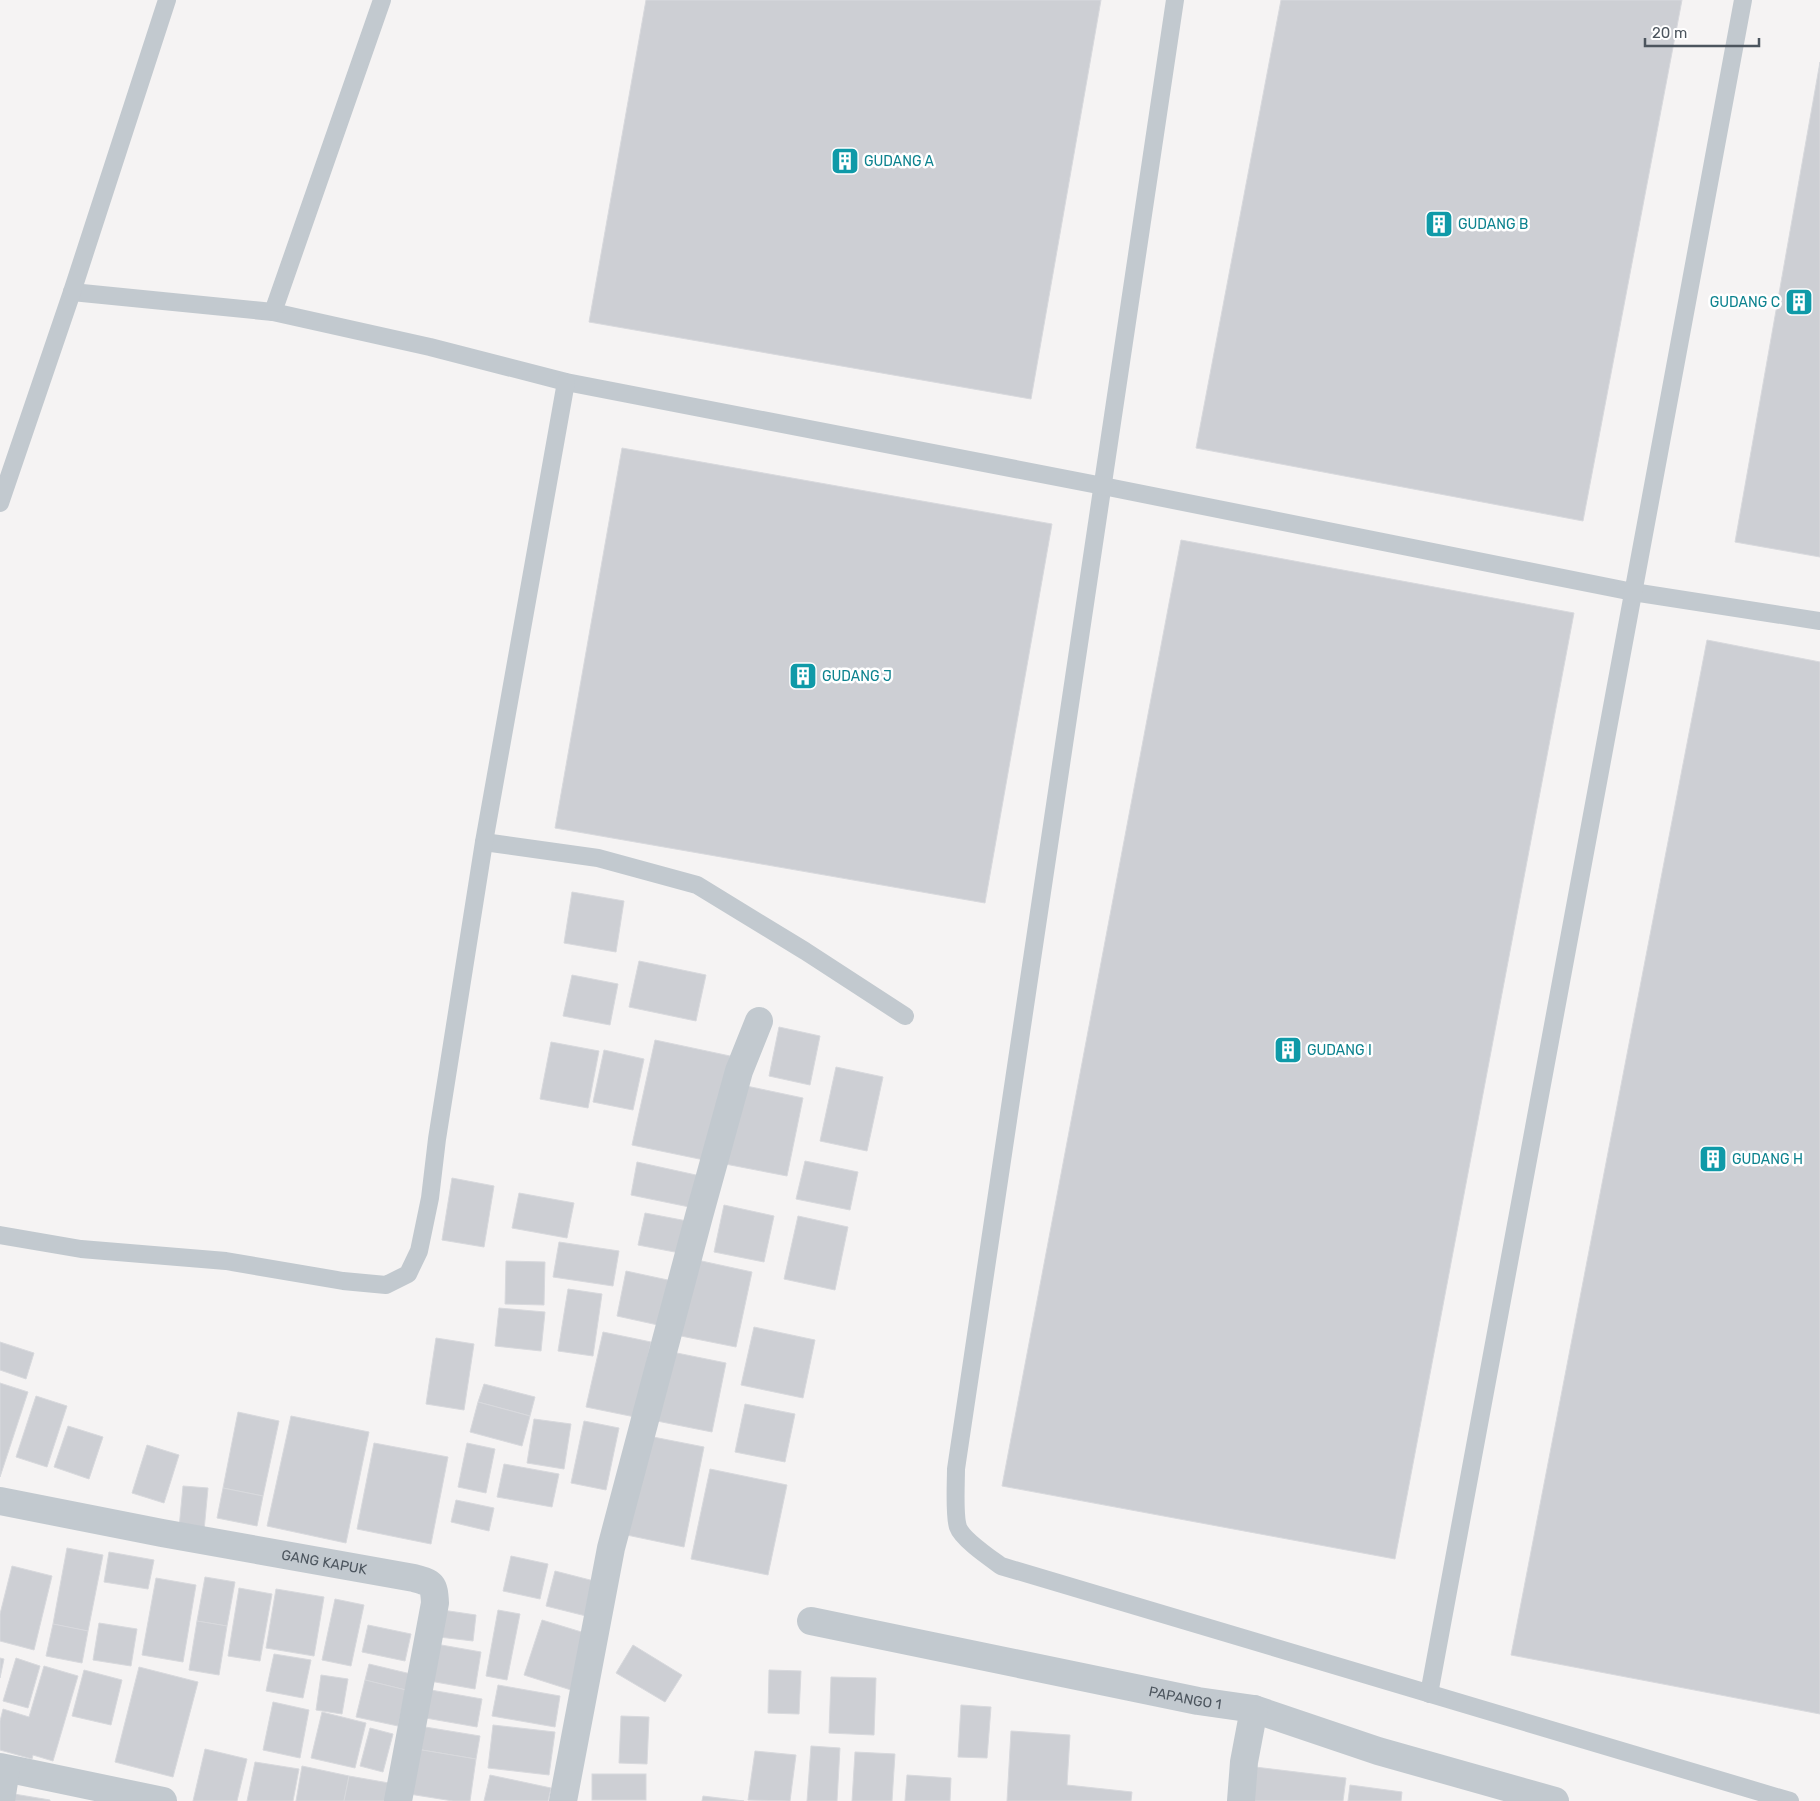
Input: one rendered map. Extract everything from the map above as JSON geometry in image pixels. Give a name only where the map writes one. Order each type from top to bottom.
[{"type":"street","points":[[563,1801],[611,1548],[739,1071],[759,1021]]},
{"type":"street","name":"GANG KAPUK","points":[[0,1501],[162,1533],[414,1578],[430,1583],[434,1589],[435,1603],[398,1801]]},
{"type":"street","name":"PAPANGO 1","points":[[811,1621],[1198,1701],[1254,1709],[1378,1750],[1555,1801]]},
{"type":"street","points":[[1241,1801],[1244,1762],[1254,1709]]},
{"type":"street","points":[[1,1801],[3,1768],[163,1801]]},
{"type":"lane","points":[[0,503],[72,292],[167,0]]},
{"type":"lane","points":[[273,312],[382,0]]},
{"type":"lane","points":[[1176,0],[956,1469],[958,1528],[979,1550],[1001,1566],[1790,1801]]},
{"type":"lane","points":[[1429,1694],[1742,0]]},
{"type":"lane","points":[[72,292],[273,312],[430,347],[566,382],[1103,486],[1633,592],[1820,621]]},
{"type":"lane","points":[[0,1235],[81,1249],[226,1261],[360,1283],[386,1285],[408,1274],[419,1251],[430,1198],[437,1139],[484,842],[566,382]]},
{"type":"lane","points":[[484,842],[598,858],[697,885],[805,951],[905,1016]]},
{"type":"building","name":"GUDANG A","points":[[646,0],[1101,0],[1031,399],[589,322]]},
{"type":"building","name":"GUDANG B","points":[[1281,0],[1682,0],[1583,521],[1196,448]]},
{"type":"building","name":"GUDANG C","points":[[1820,62],[1820,557],[1735,542]]},
{"type":"building","name":"GUDANG J","points":[[622,448],[1052,524],[985,903],[555,828]]},
{"type":"building","name":"GUDANG I","points":[[1181,540],[1574,613],[1395,1559],[1002,1486]]},
{"type":"building","name":"GUDANG H","points":[[1707,640],[1820,662],[1820,1714],[1511,1655]]},
{"type":"building","points":[[572,892],[624,901],[616,952],[564,943]]},
{"type":"building","points":[[639,961],[706,975],[696,1021],[629,1007]]},
{"type":"building","points":[[572,975],[618,984],[610,1025],[563,1016]]},
{"type":"building","points":[[779,1027],[820,1036],[810,1085],[769,1076]]},
{"type":"building","points":[[655,1040],[730,1056],[709,1161],[632,1145]]},
{"type":"building","points":[[551,1042],[599,1051],[588,1108],[540,1099]]},
{"type":"building","points":[[604,1050],[644,1059],[633,1110],[593,1102]]},
{"type":"building","points":[[836,1067],[883,1077],[867,1151],[820,1141]]},
{"type":"building","points":[[737,1084],[803,1098],[787,1176],[720,1163]]},
{"type":"building","points":[[805,1161],[858,1172],[850,1210],[796,1199]]},
{"type":"building","points":[[637,1162],[705,1177],[699,1209],[631,1195]]},
{"type":"building","points":[[452,1178],[494,1186],[484,1247],[442,1240]]},
{"type":"building","points":[[519,1193],[574,1203],[567,1238],[512,1228]]},
{"type":"building","points":[[724,1205],[774,1216],[764,1262],[714,1252]]},
{"type":"building","points":[[645,1213],[687,1221],[680,1253],[638,1245]]},
{"type":"building","points":[[798,1216],[848,1227],[835,1290],[784,1279]]},
{"type":"building","points":[[559,1242],[619,1251],[613,1286],[553,1277]]},
{"type":"building","points":[[697,1260],[752,1272],[736,1347],[681,1336]]},
{"type":"building","points":[[506,1261],[545,1262],[544,1305],[505,1304]]},
{"type":"building","points":[[626,1271],[677,1282],[667,1327],[617,1316]]},
{"type":"building","points":[[568,1289],[602,1294],[593,1356],[558,1351]]},
{"type":"building","points":[[499,1308],[545,1312],[541,1351],[495,1346]]},
{"type":"building","points":[[754,1327],[815,1340],[803,1398],[741,1385]]},
{"type":"building","points":[[603,1332],[651,1342],[635,1417],[586,1407]]},
{"type":"building","points":[[436,1338],[474,1344],[464,1410],[426,1404]]},
{"type":"building","points":[[0,1342],[34,1353],[26,1379],[0,1370]]},
{"type":"building","points":[[667,1351],[726,1363],[712,1432],[652,1420]]},
{"type":"building","points":[[0,1383],[28,1392],[0,1477]]},
{"type":"building","points":[[484,1384],[535,1397],[530,1416],[478,1402]]},
{"type":"building","points":[[36,1396],[67,1406],[47,1467],[16,1457]]},
{"type":"building","points":[[478,1402],[530,1416],[522,1446],[470,1432]]},
{"type":"building","points":[[745,1404],[795,1414],[785,1462],[735,1452]]},
{"type":"building","points":[[238,1412],[279,1421],[263,1496],[223,1488]]},
{"type":"building","points":[[291,1416],[369,1432],[346,1543],[267,1526]]},
{"type":"building","points":[[534,1419],[571,1424],[564,1469],[527,1463]]},
{"type":"building","points":[[584,1421],[619,1428],[606,1490],[571,1483]]},
{"type":"building","points":[[68,1426],[103,1437],[89,1479],[54,1467]]},
{"type":"building","points":[[643,1435],[704,1447],[684,1547],[622,1534]]},
{"type":"building","points":[[374,1443],[448,1457],[431,1544],[357,1529]]},
{"type":"building","points":[[467,1443],[495,1449],[486,1493],[458,1487]]},
{"type":"building","points":[[147,1445],[179,1455],[164,1503],[132,1493]]},
{"type":"building","points":[[504,1464],[559,1474],[552,1507],[497,1497]]},
{"type":"building","points":[[710,1469],[787,1485],[768,1575],[691,1559]]},
{"type":"building","points":[[183,1486],[208,1488],[204,1531],[179,1528]]},
{"type":"building","points":[[223,1488],[263,1496],[257,1526],[217,1518]]},
{"type":"building","points":[[456,1500],[494,1508],[489,1531],[451,1522]]},
{"type":"building","points":[[67,1548],[103,1555],[88,1631],[53,1624]]},
{"type":"building","points":[[109,1552],[154,1560],[148,1589],[104,1582]]},
{"type":"building","points":[[511,1556],[548,1564],[540,1599],[503,1591]]},
{"type":"building","points":[[12,1566],[52,1576],[34,1650],[0,1641],[0,1614]]},
{"type":"building","points":[[555,1571],[594,1581],[586,1616],[546,1606]]},
{"type":"building","points":[[205,1577],[235,1582],[227,1626],[197,1621]]},
{"type":"building","points":[[156,1578],[196,1585],[183,1662],[142,1655]]},
{"type":"building","points":[[239,1588],[272,1594],[260,1661],[228,1656]]},
{"type":"building","points":[[276,1589],[324,1597],[314,1656],[266,1648]]},
{"type":"building","points":[[335,1599],[364,1605],[351,1666],[322,1660]]},
{"type":"building","points":[[442,1610],[476,1615],[473,1641],[439,1637]]},
{"type":"building","points":[[498,1610],[520,1614],[507,1680],[486,1676]]},
{"type":"building","points":[[542,1620],[588,1634],[571,1690],[524,1675]]},
{"type":"building","points":[[197,1621],[227,1626],[219,1675],[189,1670]]},
{"type":"building","points":[[99,1623],[137,1629],[131,1666],[93,1660]]},
{"type":"building","points":[[53,1624],[88,1631],[82,1663],[46,1656]]},
{"type":"building","points":[[368,1625],[411,1634],[405,1661],[362,1652]]},
{"type":"building","points":[[430,1643],[481,1652],[475,1689],[424,1680]]},
{"type":"building","points":[[633,1645],[682,1675],[665,1702],[616,1673]]},
{"type":"building","points":[[274,1654],[311,1660],[303,1698],[266,1691]]},
{"type":"building","points":[[0,1658],[4,1659],[0,1678]]},
{"type":"building","points":[[16,1658],[40,1666],[28,1708],[3,1701]]},
{"type":"building","points":[[369,1664],[411,1674],[406,1690],[365,1680]]},
{"type":"building","points":[[44,1666],[78,1676],[53,1761],[33,1755],[32,1759],[0,1750],[0,1721],[3,1709],[29,1717]]},
{"type":"building","points":[[139,1667],[198,1682],[173,1777],[115,1762]]},
{"type":"building","points":[[84,1670],[122,1680],[111,1725],[72,1716]]},
{"type":"building","points":[[769,1670],[801,1671],[799,1714],[768,1713]]},
{"type":"building","points":[[321,1675],[348,1679],[342,1714],[316,1710]]},
{"type":"building","points":[[831,1677],[876,1678],[874,1735],[829,1733]]},
{"type":"building","points":[[365,1680],[406,1690],[398,1726],[356,1717]]},
{"type":"building","points":[[498,1685],[560,1696],[555,1727],[492,1716]]},
{"type":"building","points":[[425,1689],[482,1699],[477,1727],[420,1717]]},
{"type":"building","points":[[273,1702],[309,1710],[300,1758],[263,1750]]},
{"type":"building","points":[[961,1705],[991,1707],[987,1758],[958,1757]]},
{"type":"building","points":[[322,1712],[366,1723],[355,1768],[311,1758]]},
{"type":"building","points":[[621,1716],[649,1717],[647,1764],[619,1763]]},
{"type":"building","points":[[493,1725],[555,1732],[549,1775],[488,1768]]},
{"type":"building","points":[[419,1726],[480,1736],[476,1759],[416,1749]]},
{"type":"building","points":[[370,1728],[393,1734],[383,1772],[360,1766]]},
{"type":"building","points":[[1011,1731],[1070,1735],[1067,1785],[1132,1792],[1131,1801],[1007,1801]]},
{"type":"building","points":[[811,1746],[840,1748],[837,1801],[807,1801]]},
{"type":"building","points":[[205,1749],[247,1759],[237,1801],[193,1801]]},
{"type":"building","points":[[416,1749],[476,1759],[470,1801],[453,1801],[409,1794]]},
{"type":"building","points":[[755,1751],[796,1755],[790,1801],[748,1800]]},
{"type":"building","points":[[855,1752],[895,1754],[892,1801],[852,1801]]},
{"type":"building","points":[[255,1762],[299,1769],[293,1801],[247,1801]]},
{"type":"building","points":[[302,1766],[349,1776],[344,1801],[296,1801]]},
{"type":"building","points":[[1255,1767],[1346,1778],[1343,1801],[1251,1801]]},
{"type":"building","points":[[592,1774],[646,1774],[646,1800],[592,1800]]},
{"type":"building","points":[[490,1775],[551,1788],[548,1801],[484,1801]]},
{"type":"building","points":[[907,1775],[951,1778],[950,1801],[905,1801]]},
{"type":"building","points":[[349,1776],[389,1783],[385,1801],[344,1801]]},
{"type":"building","points":[[1350,1785],[1402,1792],[1401,1801],[1348,1801]]},
{"type":"building","points":[[8,1793],[50,1800],[50,1801],[6,1801]]},
{"type":"building","points":[[703,1796],[744,1801],[702,1801]]},
{"type":"place","name":"GUDANG A","points":[[845,161]]},
{"type":"place","name":"GUDANG B","points":[[1439,224]]},
{"type":"place","name":"GUDANG C","points":[[1799,302]]},
{"type":"place","name":"GUDANG J","points":[[803,676]]},
{"type":"place","name":"GUDANG I","points":[[1288,1050]]},
{"type":"place","name":"GUDANG H","points":[[1713,1159]]}]
